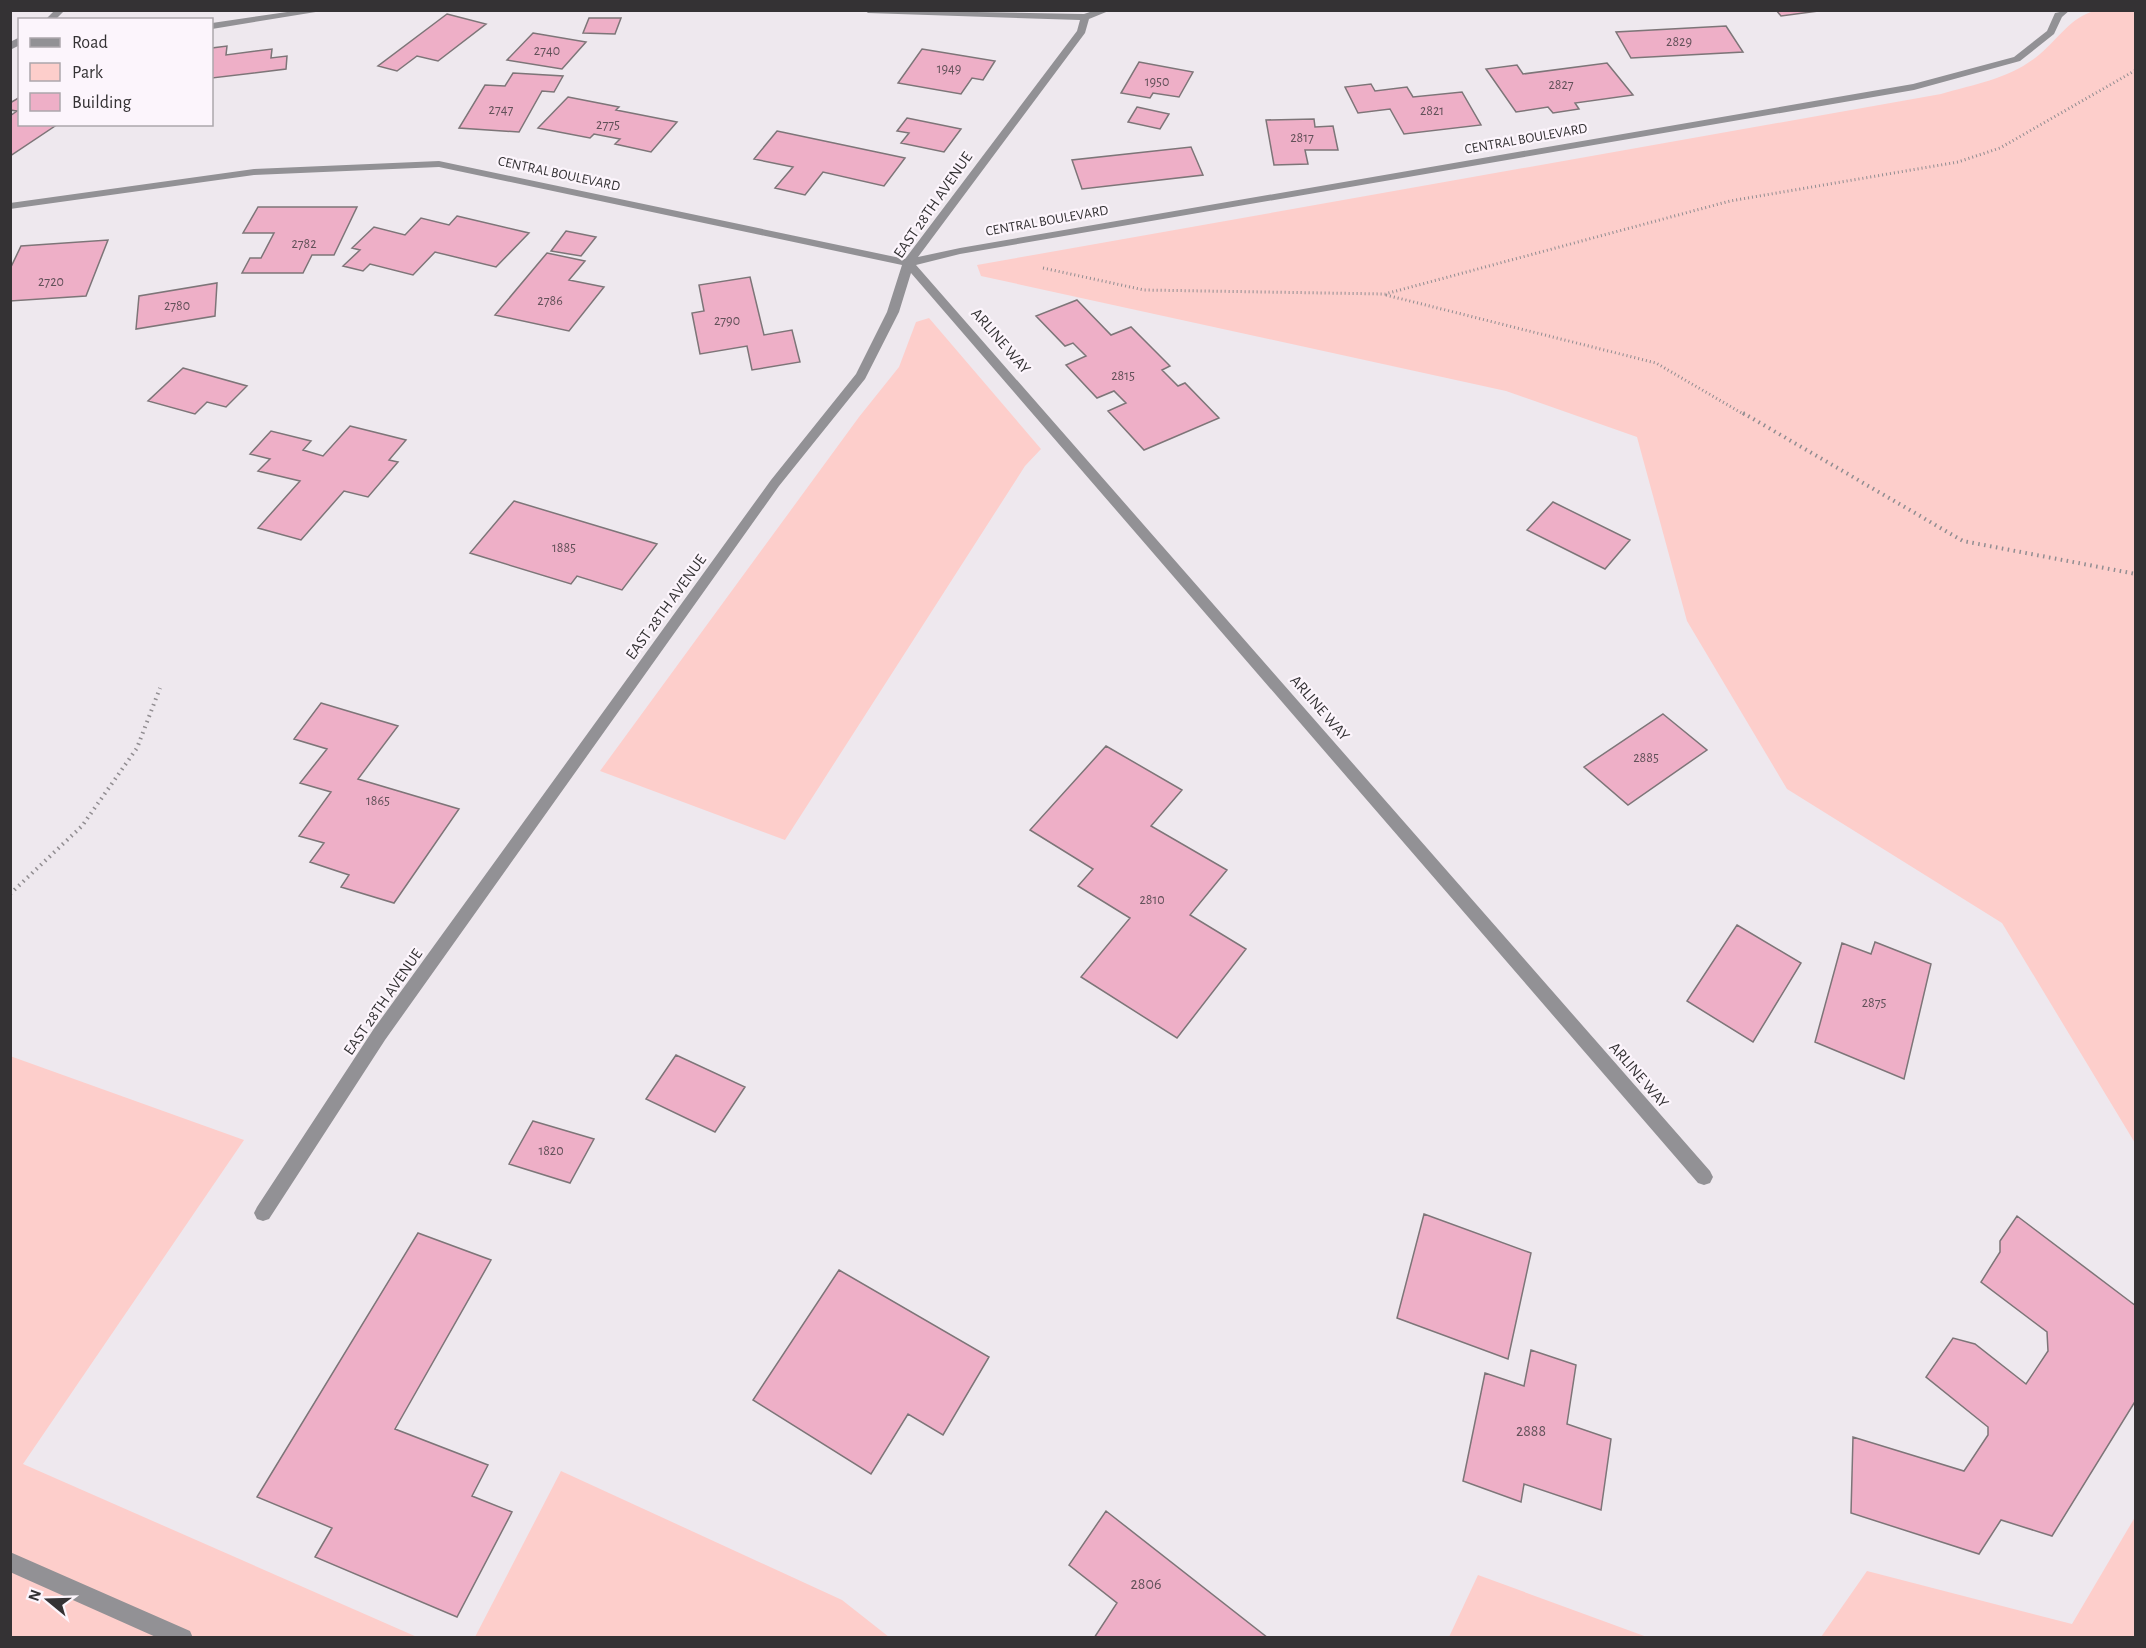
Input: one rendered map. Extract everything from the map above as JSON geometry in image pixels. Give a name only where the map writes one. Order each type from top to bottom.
[{"type":"street","points":[[213,26],[324,10]]},
{"type":"street","points":[[868,10],[1085,17],[1107,10]]},
{"type":"street","name":"CENTRAL BOULEVARD","points":[[10,206],[254,171],[438,164],[909,263],[960,251],[1914,87],[2017,58],[2051,32],[2058,15],[2066,10]]},
{"type":"street","name":"EAST 28TH AVENUE","points":[[263,1213],[386,1025],[775,483],[861,376],[893,312],[909,263],[1082,31],[1085,17]]},
{"type":"street","name":"ARLINE WAY","points":[[909,263],[1704,1177]]},
{"type":"street","points":[[10,1562],[183,1638]]},
{"type":"path","points":[[1385,294],[1730,201],[1958,162],[2000,148],[2136,70]]},
{"type":"path","points":[[1040,268],[1144,290],[1385,294],[1656,363],[1963,540],[2136,574]]},
{"type":"path","points":[[10,894],[82,826],[137,748],[160,688]]},
{"type":"green space","points":[[2094,11],[2136,11],[2135,1143],[2002,923],[1787,789],[1687,621],[1637,437],[1506,391],[981,276],[977,265],[1941,94],[2006,75],[2018,69],[2040,54],[2071,23]]},
{"type":"green space","points":[[929,318],[1041,449],[1025,466],[785,840],[600,771],[859,417],[899,367],[916,322]]},
{"type":"green space","points":[[10,1056],[244,1140],[23,1464],[417,1637],[11,1637]]},
{"type":"green space","points":[[561,1471],[842,1600],[889,1637],[475,1637]]},
{"type":"green space","points":[[2135,1517],[2135,1637],[1821,1637],[1867,1571],[2072,1624]]},
{"type":"green space","points":[[1478,1575],[1647,1637],[1449,1637]]},
{"type":"building","points":[[1776,10],[1826,10],[1781,16]]},
{"type":"building","points":[[447,14],[486,24],[438,61],[417,56],[397,71],[378,66]]},
{"type":"building","points":[[589,18],[621,18],[615,34],[583,33]]},
{"type":"building","points":[[1726,26],[1743,52],[1631,58],[1616,32]]},
{"type":"building","points":[[533,33],[586,42],[562,69],[507,60]]},
{"type":"building","points":[[227,46],[226,55],[272,49],[271,58],[287,56],[286,69],[213,78],[213,48]]},
{"type":"building","points":[[922,49],[995,61],[983,80],[972,78],[961,94],[898,83]]},
{"type":"building","points":[[1139,62],[1193,72],[1179,97],[1153,93],[1150,98],[1121,93]]},
{"type":"building","points":[[1607,63],[1633,95],[1575,103],[1579,109],[1553,113],[1548,107],[1516,112],[1486,69],[1517,65],[1523,74]]},
{"type":"building","points":[[513,73],[563,76],[554,92],[542,91],[519,132],[459,128],[485,85],[505,86]]},
{"type":"building","points":[[1371,84],[1375,91],[1407,87],[1413,97],[1462,92],[1481,125],[1404,134],[1390,109],[1358,113],[1345,87]]},
{"type":"building","points":[[568,97],[619,107],[616,110],[677,122],[651,152],[615,144],[620,139],[594,134],[590,138],[538,128]]},
{"type":"building","points":[[18,98],[18,126],[55,126],[10,156],[10,116],[17,111],[10,110],[10,103]]},
{"type":"building","points":[[1137,107],[1169,114],[1160,129],[1128,122]]},
{"type":"building","points":[[907,118],[961,129],[944,152],[901,143],[909,133],[897,131]]},
{"type":"building","points":[[1314,119],[1315,127],[1333,126],[1338,150],[1305,150],[1308,164],[1274,165],[1266,120]]},
{"type":"building","points":[[777,131],[905,158],[884,186],[823,172],[805,195],[775,188],[793,167],[754,159]]},
{"type":"building","points":[[1191,147],[1203,175],[1082,189],[1072,160]]},
{"type":"building","points":[[258,207],[357,207],[334,255],[312,255],[303,273],[242,273],[250,258],[261,258],[274,233],[243,233]]},
{"type":"building","points":[[457,216],[529,233],[496,267],[435,252],[413,275],[370,264],[363,271],[343,266],[360,250],[352,248],[374,227],[405,235],[421,218],[449,225]]},
{"type":"building","points":[[566,231],[596,237],[581,256],[551,251]]},
{"type":"building","points":[[108,240],[86,296],[10,301],[10,269],[21,246]]},
{"type":"building","points":[[547,253],[585,261],[569,280],[604,287],[569,331],[495,315]]},
{"type":"building","points":[[750,277],[764,335],[792,330],[800,362],[752,370],[747,346],[700,354],[692,313],[704,311],[699,285]]},
{"type":"building","points":[[217,283],[215,316],[136,329],[139,296]]},
{"type":"building","points":[[1077,300],[1111,335],[1131,327],[1170,366],[1162,370],[1178,386],[1185,383],[1219,418],[1144,450],[1108,411],[1126,403],[1114,391],[1097,398],[1066,365],[1086,356],[1073,343],[1065,346],[1036,316]]},
{"type":"building","points":[[183,368],[247,386],[226,407],[207,402],[195,414],[148,401]]},
{"type":"building","points":[[350,426],[406,440],[389,460],[398,462],[368,497],[344,491],[301,540],[258,528],[300,481],[258,471],[270,459],[250,454],[271,431],[311,441],[303,450],[323,456]]},
{"type":"building","points":[[514,501],[657,544],[622,590],[577,576],[571,584],[470,553]]},
{"type":"building","points":[[1553,502],[1630,540],[1605,569],[1527,530]]},
{"type":"building","points":[[321,703],[398,726],[358,779],[459,809],[394,903],[341,887],[349,875],[310,862],[324,843],[299,836],[331,792],[300,783],[327,749],[294,739]]},
{"type":"building","points":[[1663,714],[1707,750],[1628,805],[1584,767]]},
{"type":"building","points":[[1106,746],[1182,790],[1151,826],[1227,870],[1190,915],[1246,949],[1177,1038],[1081,977],[1130,918],[1078,886],[1093,869],[1030,830]]},
{"type":"building","points":[[1737,925],[1801,963],[1753,1042],[1687,1001]]},
{"type":"building","points":[[1875,942],[1931,964],[1904,1079],[1815,1042],[1842,943],[1871,954]]},
{"type":"building","points":[[676,1055],[745,1087],[715,1132],[646,1099]]},
{"type":"building","points":[[533,1121],[594,1139],[570,1183],[509,1164]]},
{"type":"building","points":[[1424,1214],[1531,1253],[1508,1359],[1397,1318]]},
{"type":"building","points":[[2017,1216],[2136,1306],[2136,1400],[2052,1536],[2001,1520],[1979,1554],[1851,1513],[1853,1437],[1964,1471],[1988,1435],[1988,1427],[1926,1377],[1953,1338],[1975,1344],[2026,1384],[2048,1351],[2047,1332],[1981,1282],[2000,1252],[2000,1241]]},
{"type":"building","points":[[418,1233],[491,1260],[395,1429],[488,1465],[472,1496],[512,1512],[457,1617],[315,1557],[332,1528],[257,1497]]},
{"type":"building","points":[[839,1270],[989,1357],[943,1435],[908,1414],[871,1474],[753,1400]]},
{"type":"building","points":[[1531,1350],[1576,1365],[1567,1424],[1611,1439],[1601,1510],[1524,1484],[1521,1502],[1463,1481],[1485,1373],[1524,1386]]},
{"type":"building","points":[[1106,1511],[1268,1638],[1094,1638],[1117,1603],[1069,1565]]}]
